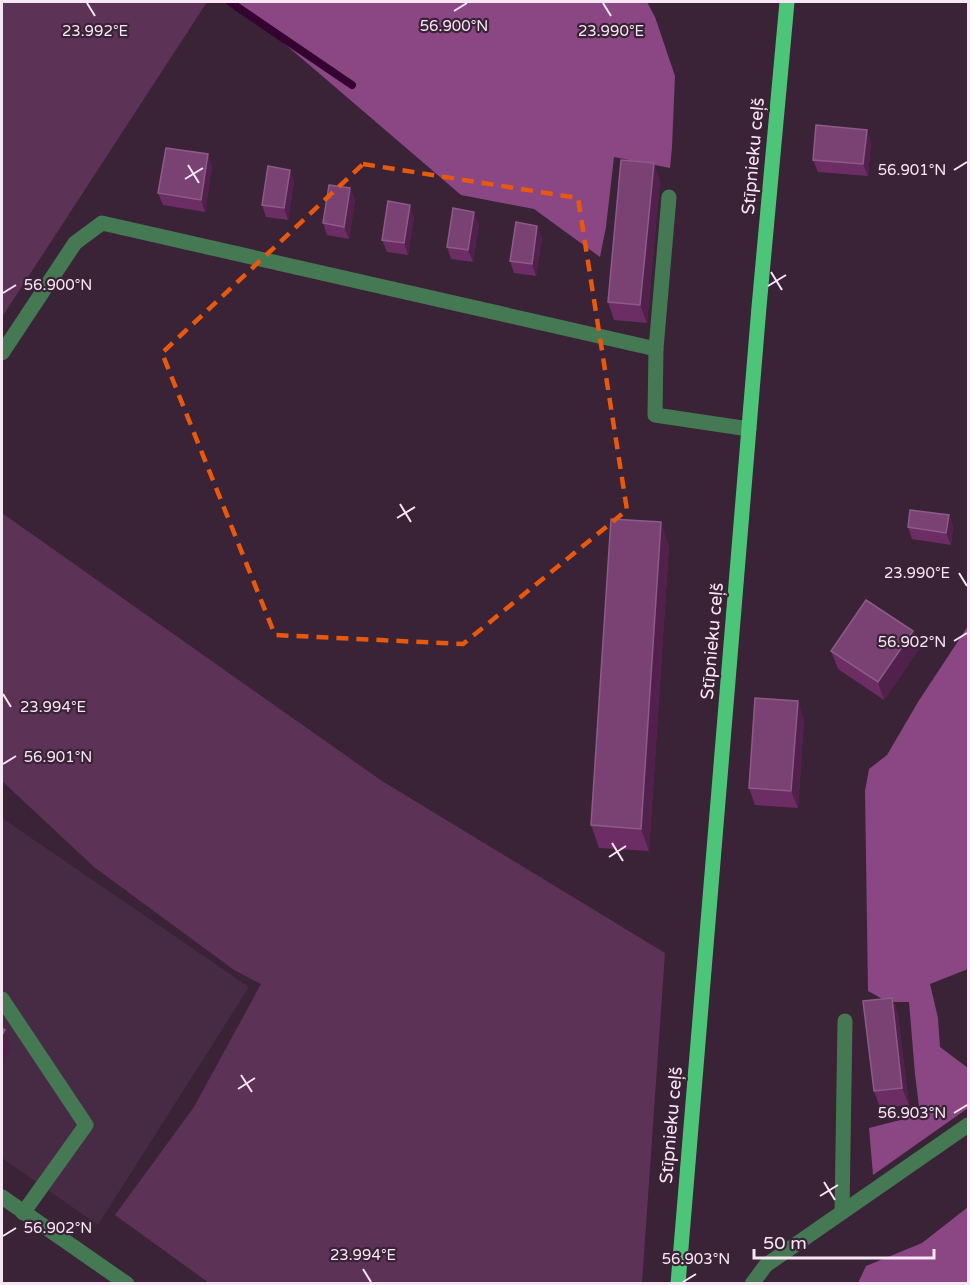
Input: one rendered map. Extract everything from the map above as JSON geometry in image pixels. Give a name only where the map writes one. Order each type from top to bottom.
[{"type":"main road","name":"Stīpnieku ceļš","points":[[678,1284],[787,2]]},
{"type":"street","points":[[669,197],[656,349],[655,415],[749,429]]},
{"type":"street","points":[[2,353],[75,243],[102,223],[656,349]]},
{"type":"street","points":[[2,999],[86,1125],[23,1213]]},
{"type":"street","points":[[842,1212],[845,1021]]},
{"type":"street","points":[[752,1284],[766,1265],[969,1125]]},
{"type":"street","points":[[2,1197],[120,1282]]},
{"type":"highlighted area","points":[[363,164],[578,198],[627,510],[463,644],[275,635],[162,353]]},
{"type":"shaded area","points":[[2,2],[207,2],[2,317]]},
{"type":"shaded area","points":[[236,2],[647,2],[655,17],[675,76],[670,168],[614,157],[600,257],[534,209],[461,195]]},
{"type":"shaded area","points":[[2,513],[382,781],[665,953],[642,1283],[209,1283],[115,1215],[194,1107],[261,984],[234,970],[94,867],[2,781]]},
{"type":"shaded area","points":[[968,626],[968,969],[930,984],[938,1018],[940,1047],[968,1068],[968,1108],[873,1175],[869,1128],[920,1115],[909,1002],[888,1002],[868,991],[865,791],[869,769],[887,755],[918,702]]},
{"type":"shaded area","points":[[2,818],[249,987],[98,1225],[2,1158]]},
{"type":"shaded area","points":[[968,1207],[968,1283],[858,1283],[866,1266],[922,1243]]},
{"type":"building","points":[[816,125],[867,130],[863,164],[813,160]]},
{"type":"building","points":[[166,148],[208,154],[201,200],[158,193]]},
{"type":"building","points":[[621,160],[654,163],[640,305],[608,302]]},
{"type":"building","points":[[268,166],[290,170],[284,208],[262,205]]},
{"type":"building","points":[[329,185],[350,188],[344,227],[323,223]]},
{"type":"building","points":[[388,201],[410,205],[404,243],[382,240]]},
{"type":"building","points":[[453,208],[474,212],[468,250],[447,247]]},
{"type":"building","points":[[516,222],[537,226],[532,264],[510,261]]},
{"type":"building","points":[[910,510],[949,515],[946,533],[908,527]]},
{"type":"building","points":[[611,519],[661,522],[641,829],[591,825]]},
{"type":"building","points":[[866,600],[913,631],[878,682],[831,651]]},
{"type":"building","points":[[755,698],[798,701],[791,791],[749,788]]},
{"type":"building","points":[[892,998],[902,1088],[874,1091],[863,1001]]},
{"type":"waterway","points":[[230,2],[352,85]]}]
